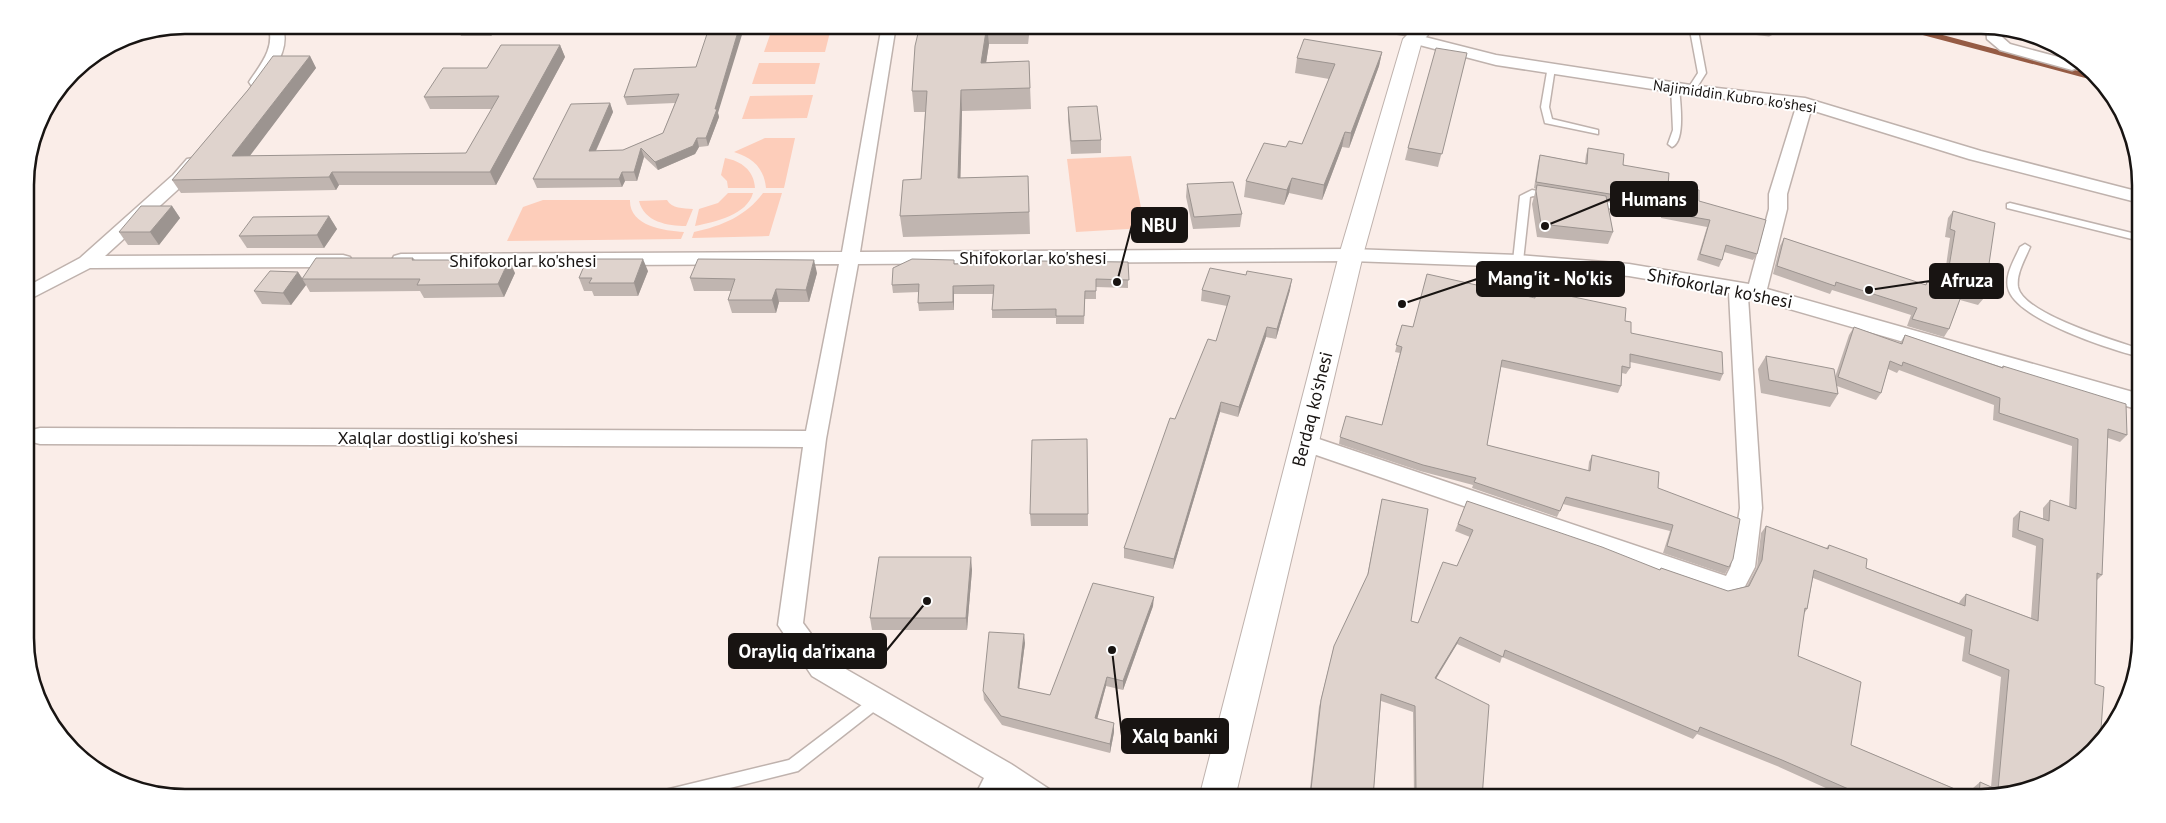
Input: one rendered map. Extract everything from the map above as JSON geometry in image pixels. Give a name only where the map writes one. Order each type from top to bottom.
[{"type":"main road","name":"Berdaq ko'shesi","points":[[1219,789],[1351,255],[1417,34]]},
{"type":"street","points":[[248,98],[278,48],[278,34]]},
{"type":"street","points":[[887,34],[850,258],[815,439],[790,625],[821,668],[1025,789]]},
{"type":"street","name":"Najimiddin Kubro ko'shesi","points":[[1420,34],[1496,60],[1683,88],[1805,103],[1975,155],[2132,196]]},
{"type":"street","points":[[1994,35],[1995,39],[2006,47],[2072,65]]},
{"type":"street","points":[[1304,442],[1724,586],[1733,585],[1742,567],[1751,508],[1747,291],[1778,209],[1778,194],[1805,103]]},
{"type":"street","points":[[34,291],[87,262],[180,179],[204,150]]},
{"type":"street","name":"Shifokorlar ko'shesi","points":[[384,260],[1351,255],[1518,261],[1629,270],[1747,291],[2132,400]]},
{"type":"street","points":[[87,262],[364,260]]},
{"type":"street","name":"Xalqlar dostligi ko'shesi","points":[[40,436],[815,439]]},
{"type":"street","points":[[993,789],[1001,773]]},
{"type":"lane","points":[[1672,144],[1677,130],[1683,88],[1702,74],[1695,34]]},
{"type":"lane","points":[[1551,68],[1545,107],[1548,121],[1595,132]]},
{"type":"lane","points":[[1518,261],[1525,196],[1532,193],[1561,198]]},
{"type":"lane","points":[[1580,201],[1619,207]]},
{"type":"lane","points":[[2010,206],[2132,236]]},
{"type":"lane","points":[[2025,247],[2012,282],[2014,293],[2030,310],[2086,335],[2132,350]]},
{"type":"lane","points":[[698,789],[793,766],[876,702]]},
{"type":"shaded area","points":[[770,34],[830,34],[825,52],[764,52]]},
{"type":"shaded area","points":[[759,63],[820,63],[815,84],[752,84]]},
{"type":"shaded area","points":[[813,95],[807,118],[742,119],[750,96]]},
{"type":"shaded area","points":[[765,138],[795,138],[784,188],[766,188],[760,169],[747,157],[734,152]]},
{"type":"shaded area","points":[[1131,156],[1145,228],[1076,232],[1067,159]]},
{"type":"shaded area","points":[[725,158],[736,161],[746,167],[752,176],[755,188],[728,188],[727,181],[721,175]]},
{"type":"shaded area","points":[[728,193],[753,193],[750,201],[737,212],[721,220],[695,226],[699,209],[718,203]]},
{"type":"shaded area","points":[[763,193],[782,193],[769,236],[692,238],[694,232],[714,227],[741,214]]},
{"type":"shaded area","points":[[543,200],[630,200],[631,209],[641,221],[658,228],[684,232],[681,239],[507,241],[523,207]]},
{"type":"shaded area","points":[[667,200],[675,207],[693,209],[686,226],[665,224],[651,218],[646,214],[639,201]]},
{"type":"building","points":[[707,34],[737,34],[715,109],[717,109],[706,138],[697,138],[693,146],[655,162],[641,148],[634,172],[622,172],[619,179],[533,179],[571,104],[610,103],[589,151],[623,150],[663,133],[679,94],[624,97],[634,69],[696,67]]},
{"type":"building","points":[[918,34],[986,34],[981,63],[1029,61],[1030,88],[961,90],[958,178],[1028,176],[1029,212],[900,216],[903,180],[921,179],[927,91],[912,91],[915,46]]},
{"type":"building","points":[[1304,39],[1382,52],[1351,133],[1345,132],[1324,185],[1292,178],[1287,190],[1246,181],[1264,143],[1286,147],[1289,141],[1302,144],[1335,64],[1297,58]]},
{"type":"building","points":[[501,45],[560,45],[490,172],[332,172],[329,177],[172,180],[248,90],[273,56],[310,56],[232,156],[466,153],[499,96],[424,97],[443,68],[487,68]]},
{"type":"building","points":[[1436,48],[1467,53],[1442,154],[1408,148]]},
{"type":"building","points":[[1097,106],[1101,140],[1071,141],[1068,107]]},
{"type":"building","points":[[1588,148],[1624,154],[1623,165],[1669,173],[1668,185],[1699,190],[1699,201],[1766,220],[1757,254],[1726,245],[1722,260],[1700,254],[1710,220],[1664,212],[1664,206],[1627,199],[1622,196],[1536,182],[1540,155],[1587,164]]},
{"type":"building","points":[[1233,182],[1242,214],[1194,217],[1187,184]]},
{"type":"building","points":[[1537,185],[1606,196],[1613,232],[1541,224],[1536,191]]},
{"type":"building","points":[[141,206],[172,206],[150,232],[119,232]]},
{"type":"building","points":[[1953,211],[1995,223],[1984,298],[1963,291],[1949,329],[1912,319],[1917,308],[1836,282],[1835,286],[1777,266],[1784,238],[1926,285],[1927,282],[1939,286],[1943,265],[1949,267],[1955,231],[1950,229]]},
{"type":"building","points":[[329,216],[317,235],[239,236],[253,217]]},
{"type":"building","points":[[316,258],[509,260],[498,284],[417,285],[420,279],[302,279]]},
{"type":"building","points":[[587,259],[643,259],[634,283],[589,283],[592,278],[579,278]]},
{"type":"building","points":[[698,259],[814,260],[806,290],[776,289],[772,300],[728,300],[735,279],[690,278]]},
{"type":"building","points":[[912,259],[954,260],[954,264],[1039,263],[1039,261],[1128,262],[1129,280],[1096,279],[1096,291],[1085,291],[1084,316],[1056,316],[1056,309],[992,310],[994,285],[953,286],[953,302],[918,303],[919,284],[892,285],[893,268]]},
{"type":"building","points":[[1210,268],[1246,275],[1247,271],[1292,279],[1277,329],[1267,327],[1239,407],[1221,402],[1174,559],[1124,548],[1170,418],[1175,419],[1208,339],[1216,341],[1230,296],[1202,290]]},
{"type":"building","points":[[270,271],[298,272],[283,293],[254,291]]},
{"type":"building","points":[[1427,274],[1535,298],[1536,289],[1626,308],[1625,321],[1631,322],[1631,333],[1722,352],[1723,374],[1630,354],[1630,368],[1622,366],[1621,386],[1502,360],[1487,445],[1590,471],[1592,455],[1659,472],[1658,488],[1740,519],[1733,559],[1729,567],[1667,546],[1673,525],[1566,497],[1560,511],[1474,482],[1476,478],[1423,465],[1340,437],[1346,416],[1382,425],[1402,347],[1396,345],[1402,325],[1413,327]]},
{"type":"building","points":[[1854,327],[1902,344],[1905,335],[2003,368],[2003,366],[2126,404],[2127,435],[2108,429],[2102,575],[2097,573],[2095,684],[2104,687],[2101,730],[2073,758],[2039,778],[1998,788],[2009,670],[1969,654],[1972,630],[1814,570],[1807,609],[1805,608],[1798,656],[1861,682],[1851,745],[1955,789],[1848,789],[1700,727],[1698,732],[1505,650],[1503,657],[1460,637],[1435,678],[1489,705],[1483,789],[1416,789],[1415,706],[1381,694],[1374,789],[1311,789],[1321,700],[1334,646],[1368,574],[1382,499],[1428,509],[1411,621],[1418,623],[1443,562],[1457,566],[1473,530],[1458,524],[1467,501],[1602,547],[1660,570],[1661,568],[1728,591],[1749,586],[1762,560],[1766,526],[1828,549],[1829,545],[1867,559],[1866,568],[1965,606],[1966,594],[2038,621],[2043,539],[2018,530],[2020,511],[2049,521],[2050,500],[2076,509],[2078,439],[1999,413],[2000,398],[1903,362],[1902,366],[1890,361],[1881,393],[1838,377]]},
{"type":"building","points":[[1766,356],[1834,369],[1838,394],[1769,380]]},
{"type":"building","points":[[1087,439],[1088,514],[1030,514],[1032,440]]},
{"type":"building","points":[[879,557],[971,557],[966,618],[870,618]]},
{"type":"building","points":[[1093,583],[1154,597],[1123,681],[1107,677],[1095,718],[1114,723],[1110,744],[1001,716],[983,691],[989,632],[1024,634],[1018,688],[1050,695]]},
{"type":"building","points":[[1980,782],[1995,788],[1980,789]]},
{"type":"waterway","points":[[1929,34],[2085,75]]},
{"type":"place","name":"Humans","points":[[1545,226]]},
{"type":"place","name":"NBU","points":[[1117,282]]},
{"type":"place","name":"Afruza","points":[[1869,290]]},
{"type":"place","name":"Mang'it - No'kis","points":[[1402,304]]},
{"type":"place","name":"Orayliq da'rixana","points":[[927,601]]},
{"type":"place","name":"Xalq banki","points":[[1112,650]]}]
